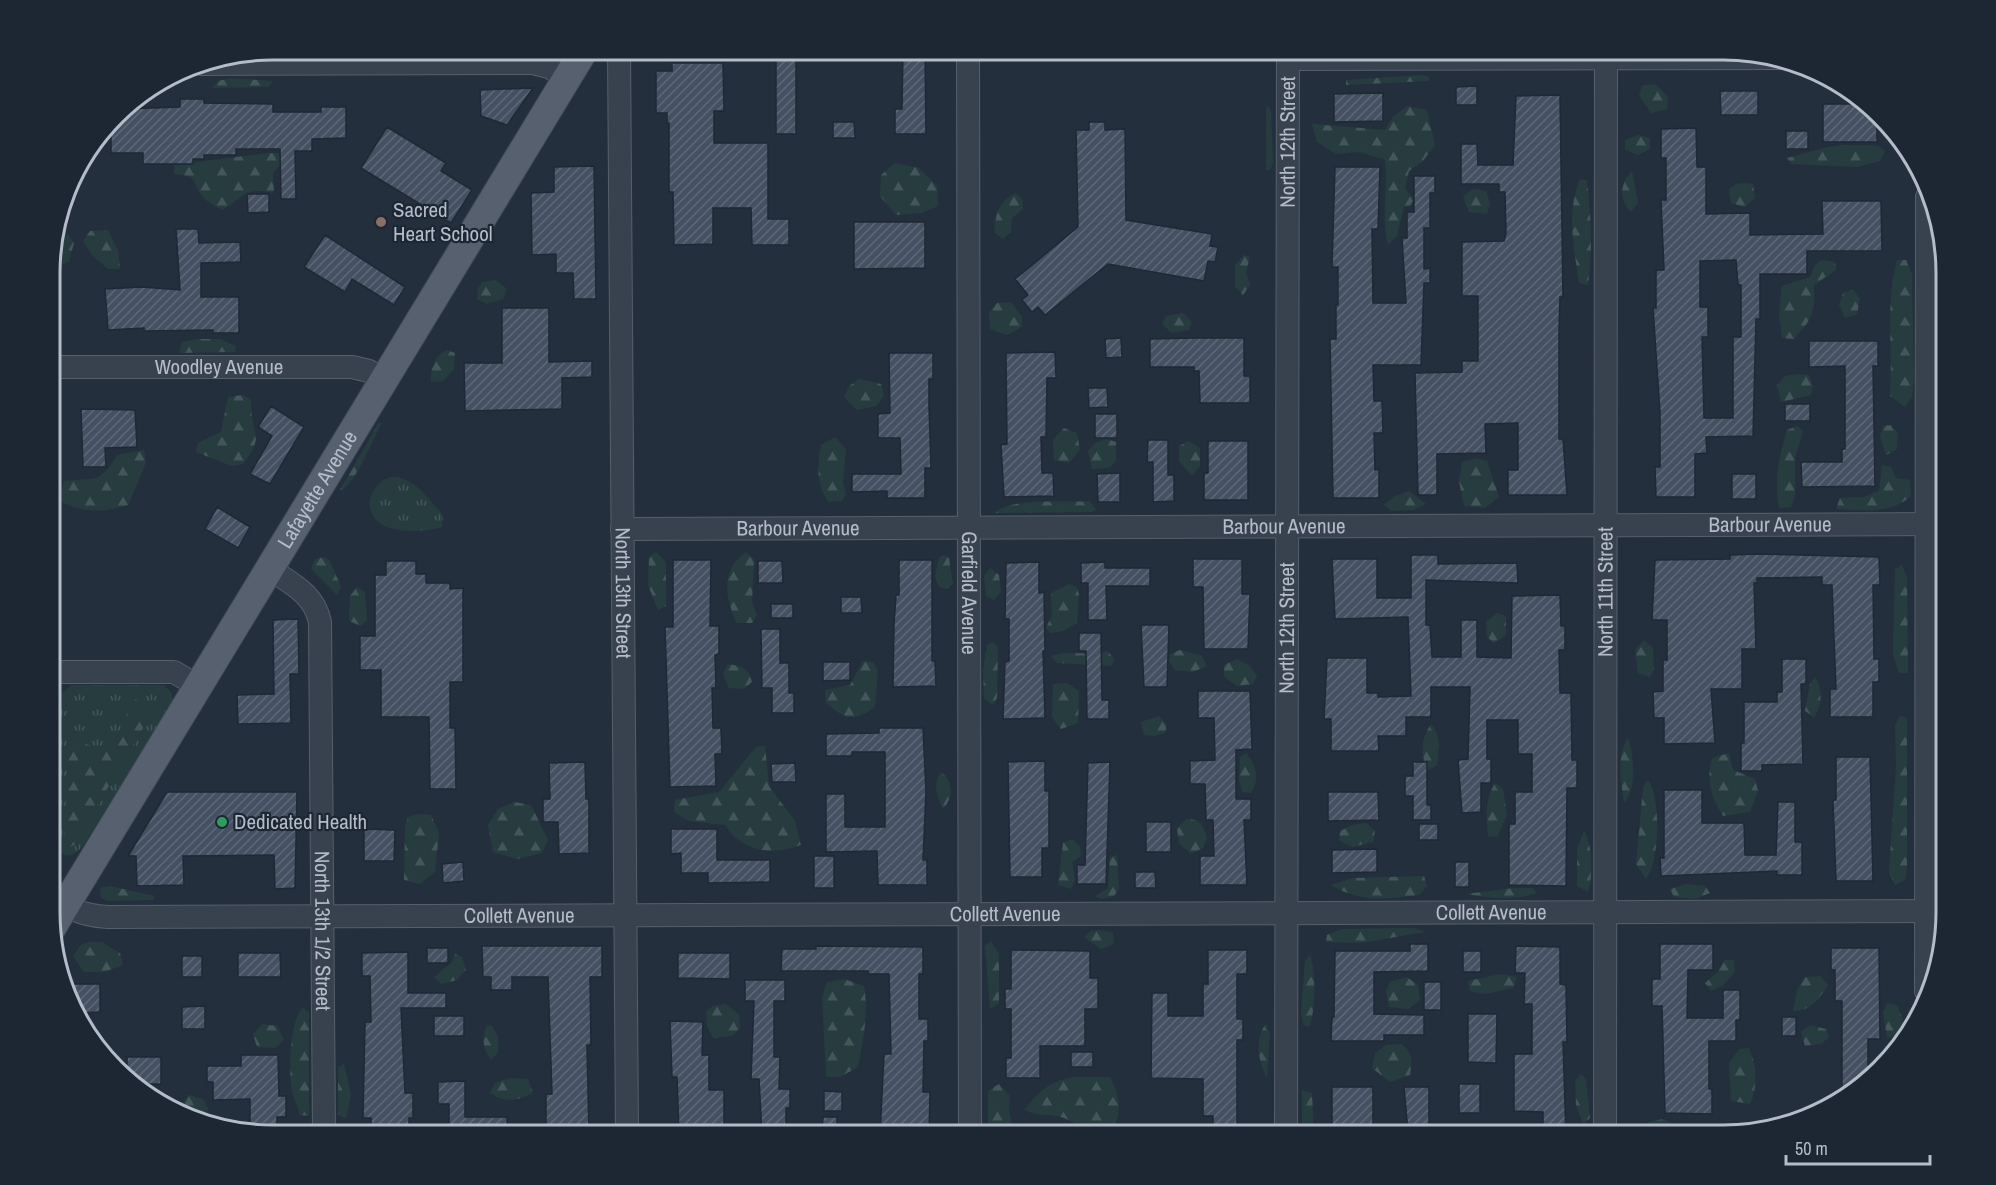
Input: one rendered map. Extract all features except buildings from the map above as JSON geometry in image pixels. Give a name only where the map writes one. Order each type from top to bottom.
[{"type":"main road","name":"Lafayette Avenue","points":[[60,895],[198,686],[578,60]]},
{"type":"street","name":"North 13th Street","points":[[619,60],[627,1125]]},
{"type":"street","name":"Garfield Avenue","points":[[968,60],[970,1125]]},
{"type":"street","name":"North 12th Street","points":[[1286,1125],[1288,60]]},
{"type":"street","name":"North 11th Street","points":[[1605,1125],[1606,60]]},
{"type":"street","points":[[238,63],[533,63],[549,67],[566,78]]},
{"type":"street","points":[[1929,216],[1936,488]]},
{"type":"street","name":"Woodley Avenue","points":[[60,367],[352,367],[369,371],[383,381]]},
{"type":"street","name":"Barbour Avenue","points":[[622,529],[1936,524]]},
{"type":"street","name":"North 13th 1/2 Street","points":[[270,568],[317,606],[320,622],[324,1125]]},
{"type":"street","points":[[60,672],[174,672],[198,686]]},
{"type":"street","name":"Collett Avenue","points":[[60,898],[85,916],[108,917],[1936,911]]},
{"type":"street","points":[[1929,967],[1936,911]]},
{"type":"green space","points":[[1423,75],[1429,77],[1429,81],[1346,85],[1346,80]]},
{"type":"green space","points":[[231,78],[273,81],[269,87],[212,88],[218,81]]},
{"type":"green space","points":[[1655,84],[1668,97],[1667,109],[1651,113],[1639,96],[1642,86]]},
{"type":"green space","points":[[1268,106],[1271,111],[1273,162],[1271,169],[1266,171],[1266,109]]},
{"type":"green space","points":[[1407,106],[1427,110],[1435,145],[1422,162],[1409,171],[1405,189],[1414,199],[1410,206],[1404,207],[1397,236],[1388,245],[1385,224],[1385,160],[1360,152],[1336,154],[1317,142],[1312,124],[1385,130],[1393,117]]},
{"type":"green space","points":[[1639,135],[1650,138],[1650,149],[1638,155],[1625,150],[1625,140]]},
{"type":"green space","points":[[1878,146],[1885,151],[1880,161],[1857,167],[1791,164],[1787,158],[1828,147]]},
{"type":"green space","points":[[268,153],[288,156],[273,173],[274,193],[250,192],[222,210],[205,199],[193,179],[174,174],[174,165]]},
{"type":"green space","points":[[895,163],[919,168],[937,186],[938,206],[921,213],[896,215],[880,196],[881,175]]},
{"type":"green space","points":[[1632,171],[1638,202],[1631,212],[1624,202],[1622,192],[1625,181]]},
{"type":"green space","points":[[1580,179],[1587,180],[1590,206],[1591,246],[1588,285],[1579,283],[1572,231],[1573,205]]},
{"type":"green space","points":[[1736,184],[1753,184],[1755,198],[1745,207],[1731,203],[1729,189]]},
{"type":"green space","points":[[1473,189],[1486,191],[1490,203],[1487,214],[1469,212],[1463,196]]},
{"type":"green space","points":[[1016,193],[1023,200],[1023,209],[1012,218],[1011,232],[1003,239],[994,232],[997,214],[1005,200]]},
{"type":"green space","points":[[108,230],[118,250],[120,269],[108,269],[91,254],[83,241],[90,231]]},
{"type":"green space","points":[[68,234],[74,243],[69,262],[60,265],[60,259],[63,236]]},
{"type":"green space","points":[[1244,255],[1250,257],[1246,272],[1250,285],[1243,295],[1235,287],[1235,265]]},
{"type":"green space","points":[[1822,260],[1835,262],[1836,270],[1814,285],[1813,309],[1805,326],[1794,339],[1782,338],[1779,313],[1782,286],[1810,277],[1815,265]]},
{"type":"green space","points":[[1897,260],[1906,260],[1912,274],[1914,375],[1912,397],[1905,407],[1890,396],[1890,311]]},
{"type":"green space","points":[[496,280],[507,289],[503,299],[487,304],[477,299],[478,288],[482,282]]},
{"type":"green space","points":[[1853,289],[1860,299],[1857,314],[1845,318],[1839,305],[1843,293]]},
{"type":"green space","points":[[1011,302],[1022,317],[1022,327],[1007,335],[990,329],[989,313],[997,303]]},
{"type":"green space","points":[[1183,313],[1192,322],[1189,330],[1172,333],[1162,324],[1166,316]]},
{"type":"green space","points":[[220,339],[236,346],[235,352],[179,353],[182,342]]},
{"type":"green space","points":[[447,350],[455,353],[454,369],[443,381],[431,382],[434,363]]},
{"type":"green space","points":[[1809,375],[1813,386],[1811,395],[1781,402],[1777,385],[1785,376]]},
{"type":"green space","points":[[859,379],[881,384],[884,396],[876,406],[857,410],[844,397],[849,386]]},
{"type":"green space","points":[[243,395],[251,400],[256,440],[243,464],[232,466],[196,452],[198,443],[221,432],[228,397]]},
{"type":"green space","points":[[379,422],[381,424],[357,472],[351,481],[340,490]]},
{"type":"green space","points":[[1891,425],[1898,433],[1897,449],[1886,455],[1880,437],[1883,426]]},
{"type":"green space","points":[[1797,426],[1803,431],[1795,458],[1795,496],[1791,507],[1779,508],[1777,478],[1782,449],[1787,430]]},
{"type":"green space","points":[[1064,428],[1077,433],[1080,450],[1069,463],[1054,460],[1053,440]]},
{"type":"green space","points":[[835,437],[846,449],[843,483],[846,494],[842,501],[829,502],[820,482],[819,460],[821,445]]},
{"type":"green space","points":[[1107,439],[1116,442],[1116,461],[1109,468],[1092,469],[1088,451],[1095,443]]},
{"type":"green space","points":[[1188,441],[1200,448],[1200,466],[1192,476],[1179,461],[1179,446]]},
{"type":"green space","points":[[144,450],[146,463],[128,505],[93,511],[76,508],[60,501],[64,481],[96,478],[106,471],[117,455]]},
{"type":"green space","points":[[1476,458],[1487,461],[1499,497],[1485,508],[1464,506],[1459,481],[1462,462]]},
{"type":"green space","points":[[1882,465],[1891,467],[1896,478],[1910,480],[1911,496],[1885,509],[1836,509],[1840,498],[1863,497],[1879,491]]},
{"type":"green space","points":[[391,477],[407,480],[420,490],[443,515],[442,527],[420,531],[394,529],[381,524],[371,512],[371,497],[378,485]]},
{"type":"green space","points":[[1409,491],[1426,504],[1414,510],[1391,511],[1384,505],[1395,496]]},
{"type":"green space","points":[[1090,501],[1096,510],[1091,512],[994,513],[1002,508],[1026,503]]},
{"type":"green space","points":[[656,552],[666,562],[666,606],[658,610],[648,585],[649,557]]},
{"type":"green space","points":[[746,552],[754,559],[752,603],[757,615],[752,623],[737,623],[730,604],[727,585],[732,567]]},
{"type":"green space","points":[[943,555],[949,558],[953,584],[946,589],[939,587],[935,576],[939,558]]},
{"type":"green space","points":[[325,557],[330,561],[341,587],[337,595],[311,569],[315,559]]},
{"type":"green space","points":[[1902,565],[1907,577],[1908,673],[1899,673],[1893,654],[1895,569]]},
{"type":"green space","points":[[990,568],[999,575],[1001,592],[994,600],[986,596],[984,576]]},
{"type":"green space","points":[[1069,584],[1077,587],[1079,594],[1077,623],[1063,631],[1051,633],[1046,628],[1052,615],[1051,593]]},
{"type":"green space","points":[[357,587],[365,592],[367,620],[361,626],[349,621],[350,596]]},
{"type":"green space","points":[[1497,613],[1506,616],[1506,635],[1494,643],[1487,637],[1486,622]]},
{"type":"green space","points":[[1644,640],[1653,648],[1654,668],[1650,677],[1638,673],[1635,650]]},
{"type":"green space","points":[[993,642],[998,648],[997,698],[993,705],[984,699],[983,670],[987,645]]},
{"type":"green space","points":[[1180,650],[1202,656],[1207,666],[1193,672],[1175,670],[1169,661],[1170,654]]},
{"type":"green space","points":[[1107,651],[1114,658],[1112,666],[1057,663],[1051,656],[1065,653]]},
{"type":"green space","points":[[1237,659],[1250,666],[1257,676],[1253,684],[1237,686],[1224,677],[1224,665]]},
{"type":"green space","points":[[863,661],[873,662],[878,671],[875,707],[855,717],[844,716],[826,703],[825,690],[850,685]]},
{"type":"green space","points":[[728,664],[744,668],[752,682],[744,689],[729,688],[723,674]]},
{"type":"green space","points":[[1815,677],[1820,698],[1819,708],[1814,717],[1805,711],[1810,684]]},
{"type":"green space","points":[[1067,683],[1079,691],[1078,723],[1061,729],[1052,717],[1053,684]]},
{"type":"green space","points":[[72,685],[163,685],[171,692],[173,700],[83,846],[71,855],[61,853],[60,850],[60,694]]},
{"type":"green space","points":[[135,699],[144,705],[149,718],[74,845],[68,848],[64,844],[68,754],[80,741],[105,753]]},
{"type":"green space","points":[[1159,716],[1167,725],[1165,733],[1155,736],[1144,735],[1141,722]]},
{"type":"green space","points":[[1900,716],[1907,718],[1907,868],[1905,880],[1895,885],[1889,872],[1896,766],[1895,726]]},
{"type":"green space","points":[[1431,724],[1438,738],[1438,755],[1437,765],[1427,771],[1423,747]]},
{"type":"green space","points":[[1628,738],[1632,753],[1633,781],[1624,803],[1621,761]]},
{"type":"green space","points":[[765,746],[769,786],[795,821],[801,845],[769,851],[758,849],[740,841],[725,825],[689,821],[674,812],[675,800],[719,792],[756,747]]},
{"type":"green space","points":[[1246,753],[1256,772],[1251,793],[1242,792],[1239,779],[1240,757]]},
{"type":"green space","points":[[1729,753],[1733,770],[1755,779],[1758,791],[1750,812],[1723,816],[1715,802],[1709,774],[1712,758]]},
{"type":"green space","points":[[941,772],[948,780],[951,790],[949,800],[943,809],[936,790]]},
{"type":"green space","points":[[1648,780],[1655,800],[1657,830],[1654,859],[1646,879],[1636,864],[1643,787]]},
{"type":"green space","points":[[1495,783],[1503,789],[1507,815],[1497,837],[1488,836],[1487,822],[1488,802]]},
{"type":"green space","points":[[514,802],[531,805],[548,840],[542,853],[517,859],[493,852],[488,825],[498,809]]},
{"type":"green space","points":[[418,814],[431,815],[439,833],[435,872],[420,884],[404,880],[405,827],[408,817]]},
{"type":"green space","points":[[1186,819],[1195,820],[1201,824],[1207,838],[1203,848],[1191,854],[1179,843],[1177,829]]},
{"type":"green space","points":[[1366,823],[1375,831],[1373,842],[1352,847],[1339,840],[1340,831],[1352,825]]},
{"type":"green space","points":[[1584,831],[1589,844],[1591,861],[1588,892],[1577,886],[1577,849]]},
{"type":"green space","points":[[1072,839],[1080,847],[1081,856],[1072,862],[1075,880],[1071,889],[1058,885],[1063,843]]},
{"type":"green space","points":[[1117,855],[1119,889],[1114,896],[1102,899],[1095,896],[1108,888],[1110,857]]},
{"type":"green space","points":[[1424,876],[1427,886],[1419,895],[1396,898],[1353,895],[1331,885],[1352,878]]},
{"type":"green space","points":[[1686,884],[1705,886],[1710,893],[1695,899],[1674,897],[1670,889]]},
{"type":"green space","points":[[110,886],[154,896],[154,900],[107,901],[101,898],[100,888]]},
{"type":"green space","points":[[1533,888],[1537,893],[1510,898],[1465,894]]},
{"type":"green space","points":[[1415,928],[1425,932],[1361,943],[1326,942],[1327,935],[1341,929]]},
{"type":"green space","points":[[1101,930],[1113,933],[1114,944],[1101,949],[1084,937],[1091,931]]},
{"type":"green space","points":[[991,941],[999,954],[999,1004],[990,1009],[985,946]]},
{"type":"green space","points":[[89,942],[102,942],[120,953],[123,965],[104,972],[84,972],[73,956],[81,945]]},
{"type":"green space","points":[[455,954],[462,957],[466,970],[457,980],[441,984],[434,977],[452,962]]},
{"type":"green space","points":[[1310,955],[1314,991],[1309,1027],[1303,1025],[1301,1011],[1305,961]]},
{"type":"green space","points":[[1725,960],[1734,960],[1735,972],[1723,985],[1711,991],[1705,983],[1718,972]]},
{"type":"green space","points":[[1501,974],[1517,977],[1513,988],[1485,994],[1470,991],[1468,981]]},
{"type":"green space","points":[[1820,976],[1828,985],[1821,995],[1805,1009],[1793,1011],[1797,990],[1805,977]]},
{"type":"green space","points":[[1407,977],[1418,985],[1420,1000],[1408,1009],[1389,1007],[1386,991],[1390,982]]},
{"type":"green space","points":[[844,979],[864,986],[866,1017],[862,1047],[858,1067],[840,1077],[826,1077],[822,997],[827,982]]},
{"type":"green space","points":[[1887,1003],[1897,1005],[1903,1020],[1896,1035],[1887,1038],[1883,1012]]},
{"type":"green space","points":[[725,1004],[739,1014],[740,1028],[732,1036],[713,1038],[707,1026],[706,1011],[713,1006]]},
{"type":"green space","points":[[303,1007],[309,1013],[309,1116],[300,1115],[292,1092],[290,1076],[293,1032],[295,1022]]},
{"type":"green space","points":[[1266,1023],[1270,1034],[1267,1078],[1261,1064],[1259,1050],[1260,1037]]},
{"type":"green space","points":[[262,1024],[277,1026],[284,1040],[275,1048],[257,1047],[253,1034]]},
{"type":"green space","points":[[487,1025],[492,1026],[498,1036],[498,1052],[491,1060],[484,1043]]},
{"type":"green space","points":[[1810,1025],[1826,1029],[1829,1037],[1821,1044],[1805,1046],[1801,1032]]},
{"type":"green space","points":[[1401,1044],[1411,1058],[1410,1075],[1390,1082],[1372,1068],[1375,1053],[1386,1045]]},
{"type":"green space","points":[[1749,1048],[1756,1076],[1750,1104],[1731,1101],[1729,1063],[1739,1049]]},
{"type":"green space","points":[[344,1064],[351,1094],[346,1119],[338,1114],[338,1067]]},
{"type":"green space","points":[[1581,1074],[1586,1079],[1590,1118],[1583,1124],[1576,1105],[1575,1081]]},
{"type":"green space","points":[[1073,1077],[1110,1077],[1119,1104],[1115,1125],[1077,1125],[1057,1116],[1025,1110],[1045,1088]]},
{"type":"green space","points":[[509,1078],[528,1079],[533,1093],[511,1100],[490,1093],[495,1083]]},
{"type":"green space","points":[[999,1084],[1010,1096],[1012,1125],[988,1125],[988,1091]]},
{"type":"green space","points":[[1302,1090],[1312,1093],[1314,1125],[1302,1125]]},
{"type":"green space","points":[[189,1095],[203,1099],[209,1110],[203,1113],[182,1103]]},
{"type":"green space","points":[[1663,1119],[1674,1125],[1646,1125],[1649,1122]]},
{"type":"place","name":"Sacred Heart School","points":[[381,222]]},
{"type":"place","name":"Dedicated Health","points":[[222,822]]}]
